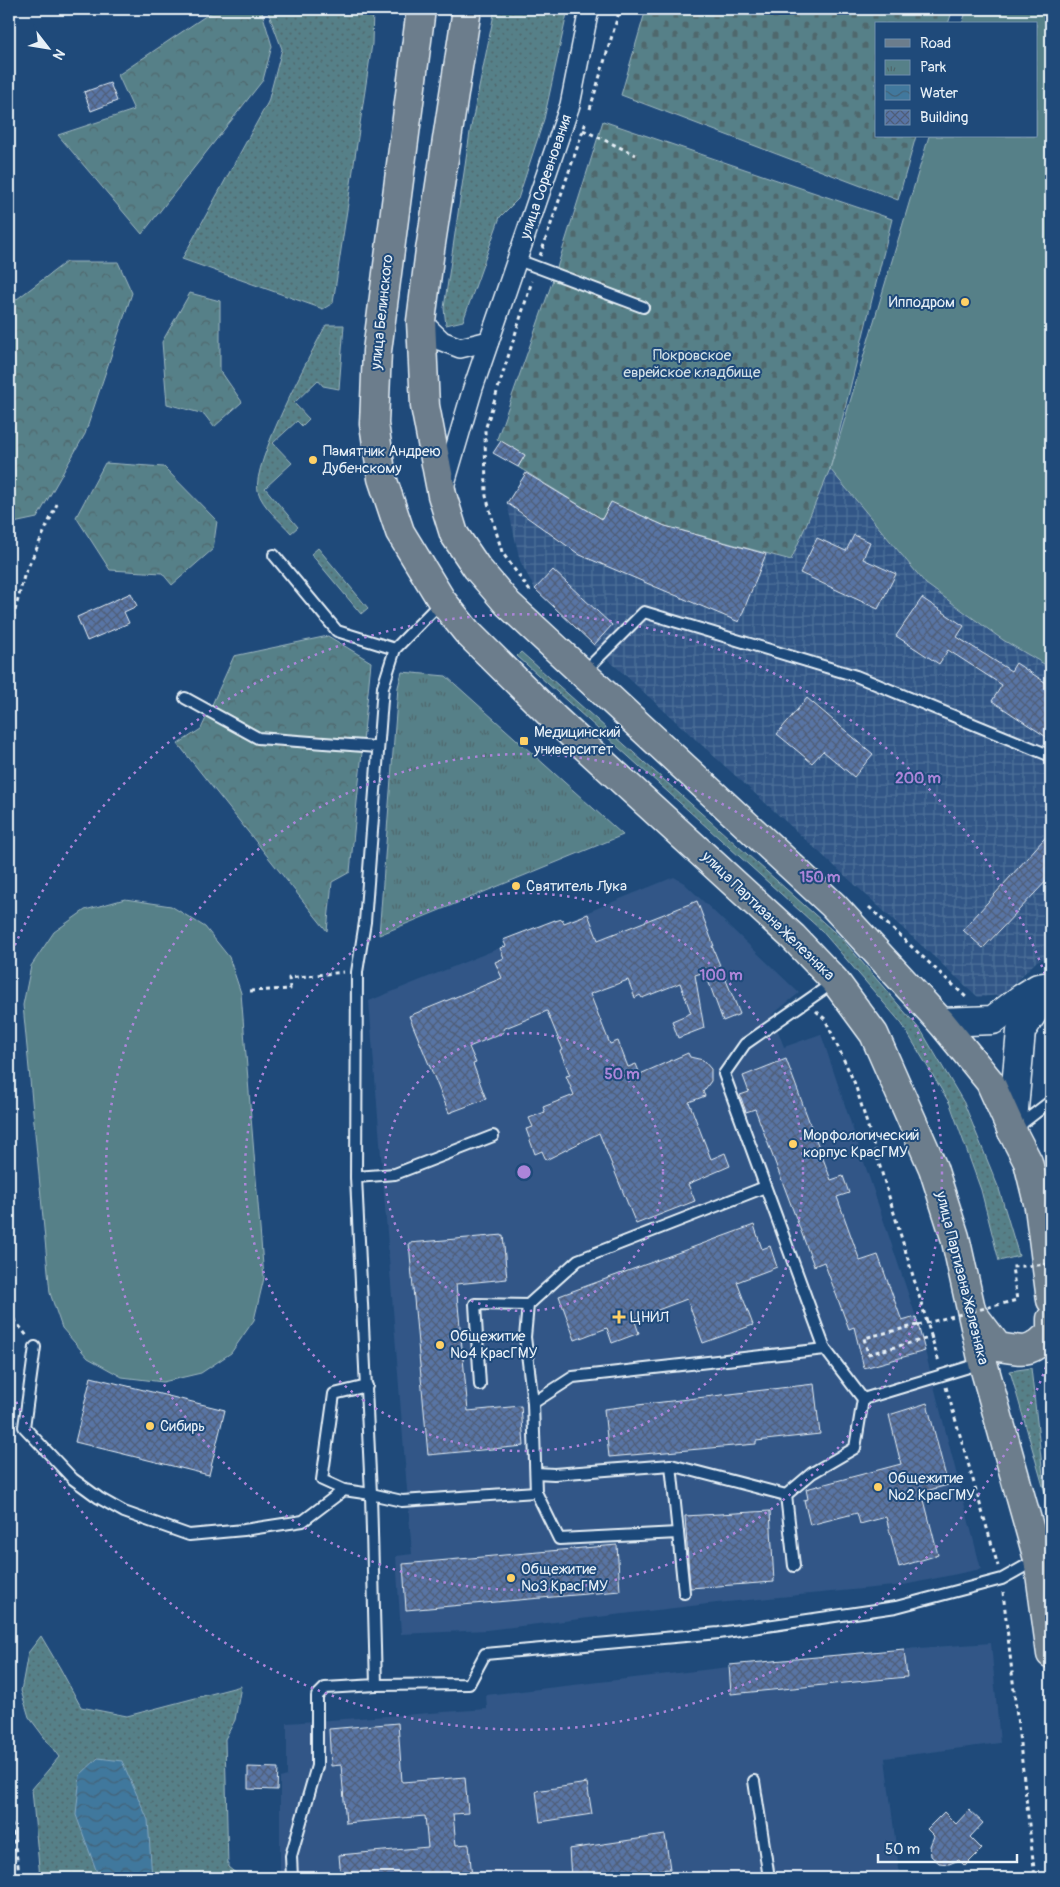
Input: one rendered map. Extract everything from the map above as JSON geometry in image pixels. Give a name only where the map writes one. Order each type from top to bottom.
[{"type":"main road","name":"улица Белинского","points":[[421,9],[377,350],[374,424],[382,478],[400,532],[442,602]]},
{"type":"main road","points":[[467,9],[421,321],[425,406],[442,495],[454,534],[477,568],[508,604],[833,905],[941,1022],[990,1082],[1028,1162],[1040,1208],[1051,1300]]},
{"type":"main road","name":"улица Партизана Железняка","points":[[442,602],[467,632],[522,687],[793,937],[835,981],[874,1034],[933,1168],[954,1237],[983,1363],[1038,1558],[1050,1639]]},
{"type":"main road","points":[[972,1314],[998,1347],[1025,1351],[1038,1345],[1050,1332],[1051,1319]]},
{"type":"street","name":"улица Соревнования","points":[[442,495],[461,425],[570,105],[589,9]]},
{"type":"street","points":[[421,321],[442,341],[460,348],[489,341]]},
{"type":"street","points":[[941,1022],[994,1020],[1038,988],[1051,985]]},
{"type":"street","points":[[1012,1131],[1021,1031],[1042,999],[1051,992]]},
{"type":"lane","points":[[518,260],[643,307]]},
{"type":"lane","points":[[274,555],[338,631],[395,649]]},
{"type":"lane","points":[[376,1685],[372,1494],[356,1178],[357,972],[365,922],[383,687],[395,649],[442,602]]},
{"type":"lane","points":[[584,673],[644,612],[856,676],[1051,756]]},
{"type":"lane","points":[[185,698],[258,738],[378,747]]},
{"type":"lane","points":[[786,1495],[812,1473],[855,1448],[863,1399],[825,1349],[724,1074],[745,1044],[835,981]]},
{"type":"lane","points":[[1012,1131],[1051,1101]]},
{"type":"lane","points":[[356,1178],[395,1174],[493,1136]]},
{"type":"lane","points":[[678,1533],[559,1539],[536,1492],[533,1403],[524,1336],[528,1305],[578,1260],[765,1187]]},
{"type":"lane","points":[[480,1386],[475,1304],[528,1305]]},
{"type":"lane","points":[[35,1347],[24,1427],[73,1479],[124,1512],[189,1536],[303,1521],[344,1490]]},
{"type":"lane","points":[[533,1403],[573,1377],[825,1349]]},
{"type":"lane","points":[[863,1399],[983,1363]]},
{"type":"lane","points":[[367,1386],[334,1394],[322,1480],[344,1490],[402,1501],[536,1492]]},
{"type":"lane","points":[[536,1474],[671,1465],[786,1495]]},
{"type":"lane","points":[[671,1465],[684,1593]]},
{"type":"lane","points":[[786,1495],[794,1566]]},
{"type":"lane","points":[[292,1878],[291,1856],[317,1766],[317,1696],[325,1688],[376,1685],[469,1684],[485,1654],[719,1633],[896,1607],[1002,1579],[1038,1558]]},
{"type":"lane","points":[[754,1781],[769,1878]]},
{"type":"path","points":[[589,112],[620,9]]},
{"type":"path","points":[[532,595],[502,552],[486,496],[485,430],[537,266],[586,121]]},
{"type":"path","points":[[583,130],[636,155]]},
{"type":"path","points":[[9,634],[24,576],[58,504]]},
{"type":"path","points":[[868,907],[970,1001]]},
{"type":"path","points":[[250,991],[290,989],[289,978],[326,973],[357,972]]},
{"type":"path","points":[[805,1001],[825,1019],[855,1084],[933,1338],[942,1375],[1002,1579],[1035,1878]]},
{"type":"path","points":[[933,1338],[868,1354],[864,1338],[1017,1300],[1012,1267],[1051,1264]]},
{"type":"path","points":[[9,1312],[35,1347]]},
{"type":"path","points":[[9,1715],[12,1745],[9,1774]]},
{"type":"path","points":[[9,1808],[20,1878]]},
{"type":"shaded area","points":[[830,469],[926,584],[1005,641],[1051,668],[1051,956],[1037,961],[1002,995],[978,997],[603,655],[535,589],[520,561],[507,503],[526,473],[602,519],[611,502],[791,560]]},
{"type":"shaded area","points":[[674,877],[684,883],[799,993],[772,1015],[784,1047],[821,1034],[916,1317],[856,1334],[864,1368],[925,1351],[981,1569],[904,1585],[717,1603],[487,1630],[401,1634],[396,1556],[412,1554],[369,1001]]},
{"type":"shaded area","points":[[991,1643],[1000,1743],[885,1758],[900,1878],[280,1878],[280,1778],[287,1776],[287,1723],[487,1709],[486,1695],[729,1667],[731,1694],[906,1677],[904,1649]]},
{"type":"green space","points":[[216,9],[261,9],[272,46],[263,80],[142,234],[58,135],[134,110],[118,75]]},
{"type":"green space","points":[[267,9],[373,9],[372,44],[333,303],[323,309],[182,259],[268,102],[282,49]]},
{"type":"green space","points":[[495,9],[568,9],[544,119],[518,199],[500,217],[463,321],[446,325],[444,308],[470,132]]},
{"type":"green space","points":[[646,9],[953,9],[949,22],[875,22],[875,138],[915,138],[898,200],[621,95]]},
{"type":"green space","name":"Ипподром","points":[[967,9],[1051,9],[1051,668],[1003,640],[926,584],[830,469],[928,138],[1038,138],[1038,22],[963,22]]},
{"type":"green space","name":"Покровское еврейское кладбище","points":[[603,121],[892,219],[830,469],[791,560],[665,526],[611,503],[602,519],[518,467],[525,455],[497,439],[555,274]]},
{"type":"green space","points":[[66,262],[118,262],[132,293],[85,434],[37,518],[9,524],[9,305]]},
{"type":"green space","points":[[190,293],[220,301],[220,370],[242,402],[214,427],[204,414],[167,404],[162,342]]},
{"type":"green space","points":[[326,325],[344,325],[339,389],[323,386],[318,380],[294,403],[309,419],[302,426],[297,421],[273,443],[292,463],[265,488],[298,527],[291,533],[263,503],[258,491],[258,478],[272,434]]},
{"type":"green space","points":[[105,463],[164,467],[217,521],[213,549],[172,585],[162,573],[110,570],[76,517]]},
{"type":"green space","points":[[318,548],[368,608],[361,614],[311,554]]},
{"type":"green space","points":[[328,636],[371,662],[350,872],[332,882],[327,931],[178,744],[201,729],[234,656]]},
{"type":"green space","points":[[521,652],[842,939],[922,1032],[964,1103],[999,1189],[1019,1256],[999,1261],[981,1190],[950,1104],[902,1024],[821,930],[517,656]]},
{"type":"green space","points":[[402,672],[446,676],[623,835],[379,935],[398,687]]},
{"type":"green space","points":[[125,899],[171,906],[205,927],[229,957],[241,993],[264,1278],[254,1320],[231,1353],[201,1373],[163,1382],[122,1377],[88,1358],[62,1328],[50,1293],[23,1005],[31,966],[54,932],[85,910]]},
{"type":"green space","points":[[1031,1368],[1045,1493],[1010,1371]]},
{"type":"green space","points":[[41,1636],[81,1707],[127,1716],[241,1686],[235,1720],[225,1739],[228,1867],[242,1878],[40,1878],[32,1789],[59,1757],[29,1717],[21,1691],[28,1653]]},
{"type":"water","points":[[98,1758],[122,1761],[148,1820],[152,1878],[99,1878],[76,1815],[80,1775]]},
{"type":"building","points":[[110,83],[117,101],[91,111],[84,92]]},
{"type":"building","points":[[501,441],[525,455],[518,467],[493,453]]},
{"type":"building","points":[[526,473],[602,519],[611,502],[665,526],[766,554],[739,622],[580,555],[507,503]]},
{"type":"building","points":[[854,535],[870,542],[863,559],[896,574],[878,609],[800,573],[817,538],[846,551]]},
{"type":"building","points":[[553,570],[612,625],[594,645],[535,589]]},
{"type":"building","points":[[131,593],[137,606],[124,612],[129,623],[87,641],[77,617]]},
{"type":"building","points":[[922,598],[964,626],[957,637],[1011,671],[1016,663],[1051,686],[1051,740],[992,701],[1002,685],[948,650],[939,664],[896,636]]},
{"type":"building","points":[[807,698],[873,754],[854,777],[823,751],[812,763],[777,734]]},
{"type":"building","points":[[1051,831],[1051,876],[983,948],[963,930]]},
{"type":"building","points":[[697,901],[714,946],[712,946],[740,1014],[723,1021],[705,972],[695,975],[704,1028],[678,1038],[672,1021],[691,1013],[680,983],[642,998],[640,995],[635,998],[628,980],[590,994],[610,1044],[618,1041],[628,1067],[636,1064],[640,1074],[688,1053],[690,1057],[703,1060],[711,1069],[711,1081],[703,1092],[705,1096],[689,1102],[711,1159],[725,1153],[730,1166],[688,1184],[695,1201],[636,1224],[599,1133],[546,1160],[542,1151],[535,1154],[526,1129],[533,1127],[529,1118],[545,1112],[543,1107],[574,1095],[566,1076],[570,1075],[560,1051],[563,1050],[547,1011],[503,1029],[504,1032],[469,1047],[476,1063],[473,1064],[486,1099],[449,1113],[409,1016],[502,978],[495,962],[504,958],[500,948],[506,946],[503,940],[555,920],[562,919],[564,923],[588,914],[598,940]]},
{"type":"building","name":"Морфологический корпус КрасГМУ","points":[[786,1059],[831,1180],[843,1176],[849,1193],[837,1197],[860,1261],[878,1255],[902,1321],[916,1317],[925,1351],[864,1368],[854,1327],[849,1329],[824,1262],[814,1266],[755,1109],[746,1112],[740,1095],[749,1092],[743,1076]]},
{"type":"building","points":[[754,1225],[762,1249],[770,1246],[777,1267],[737,1282],[753,1325],[703,1343],[687,1299],[634,1319],[639,1333],[612,1343],[607,1328],[575,1340],[559,1296]]},
{"type":"building","name":"Общежитие №4 КрасГМУ","points":[[503,1235],[507,1279],[456,1284],[468,1411],[521,1406],[524,1446],[428,1455],[409,1243]]},
{"type":"building","name":"Сибирь","points":[[91,1377],[225,1410],[209,1475],[75,1442]]},
{"type":"building","points":[[814,1384],[820,1434],[756,1441],[756,1444],[609,1457],[604,1409]]},
{"type":"building","name":"Общежитие №2 КрасГМУ","points":[[927,1403],[948,1485],[922,1492],[938,1555],[899,1567],[886,1517],[860,1524],[857,1513],[810,1525],[804,1500],[808,1499],[806,1489],[901,1464],[889,1415]]},
{"type":"building","points":[[770,1511],[774,1582],[690,1588],[685,1516]]},
{"type":"building","name":"Общежитие №3 КрасГМУ","points":[[617,1545],[620,1591],[406,1610],[403,1564]]},
{"type":"building","points":[[904,1649],[907,1677],[731,1694],[729,1665]]},
{"type":"building","points":[[398,1723],[402,1782],[465,1777],[468,1813],[453,1814],[456,1845],[469,1844],[472,1878],[341,1878],[339,1855],[428,1847],[425,1816],[346,1823],[341,1765],[331,1766],[329,1729]]},
{"type":"building","points":[[248,1767],[278,1768],[277,1790],[248,1789]]},
{"type":"building","points":[[587,1783],[592,1814],[540,1822],[536,1791]]},
{"type":"building","points":[[969,1810],[983,1823],[970,1837],[982,1849],[965,1866],[959,1860],[949,1864],[939,1863],[931,1856],[930,1846],[934,1836],[927,1829],[944,1812],[956,1824]]},
{"type":"building","points":[[665,1835],[670,1869],[659,1870],[660,1878],[571,1878],[569,1849]]},
{"type":"place","name":"Ипподром","points":[[965,302]]},
{"type":"place","name":"Памятник Андрею Дубенскому","points":[[313,460]]},
{"type":"place","name":"Медицинский университет","points":[[524,741]]},
{"type":"place","name":"Святитель Лука","points":[[516,886]]},
{"type":"place","name":"Морфологический корпус КрасГМУ","points":[[793,1144]]},
{"type":"place","name":"ЦНИЛ","points":[[619,1317]]},
{"type":"place","name":"Общежитие №4 КрасГМУ","points":[[440,1345]]},
{"type":"place","name":"Сибирь","points":[[150,1426]]},
{"type":"place","name":"Общежитие №2 КрасГМУ","points":[[878,1487]]},
{"type":"place","name":"Общежитие №3 КрасГМУ","points":[[511,1578]]}]
